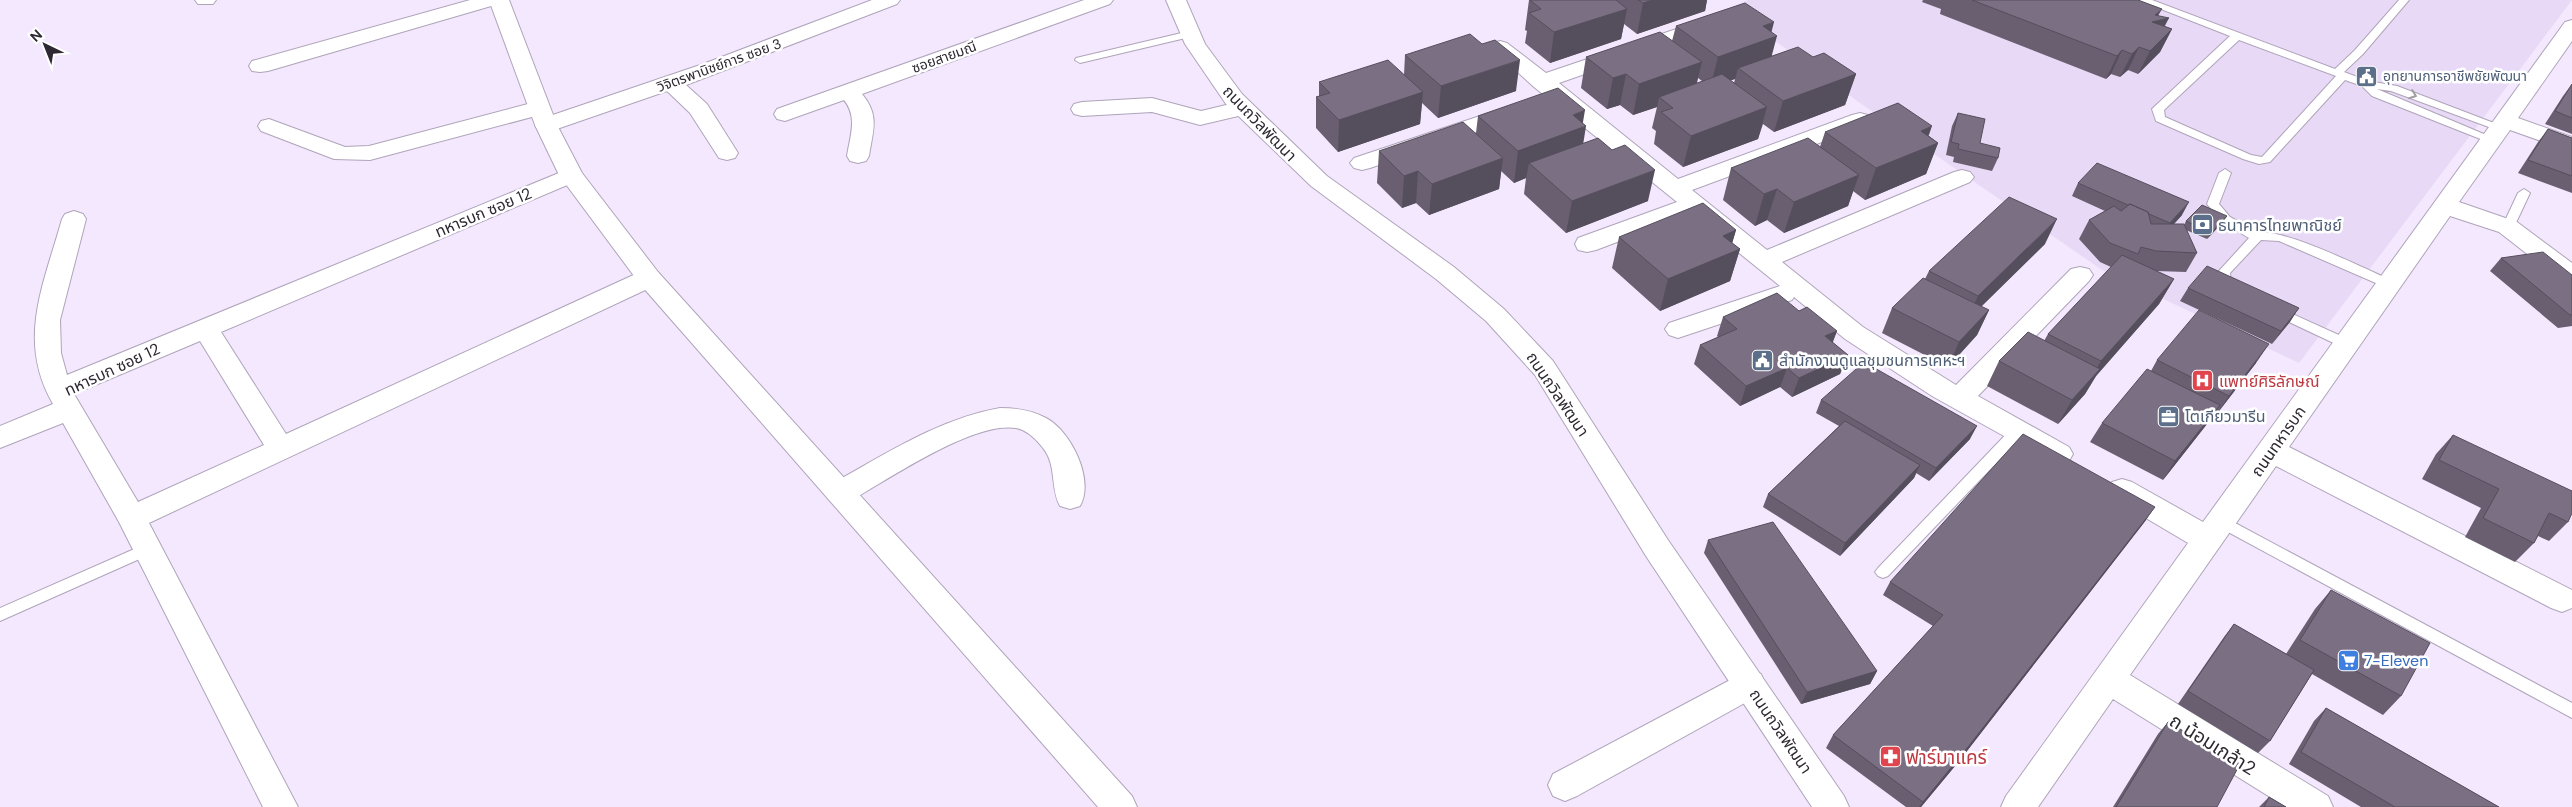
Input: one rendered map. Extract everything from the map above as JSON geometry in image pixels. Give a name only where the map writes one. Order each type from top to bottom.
[{"type":"street","points":[[260,66],[389,31],[491,0]]},
{"type":"street","points":[[499,0],[543,117],[571,176],[649,278],[1120,807]]},
{"type":"street","name":"วิจิตรพานิชย์การ ซอย 3","points":[[269,126],[342,154],[370,153],[543,117],[671,83],[890,0]]},
{"type":"street","name":"ซอยสายมณี","points":[[785,114],[1103,0]]},
{"type":"street","name":"ถนนถวิลพัฒนา","points":[[1176,0],[1190,34],[1216,76],[1243,108],[1319,181],[1445,273],[1495,315],[1524,344],[1544,368],[1657,548],[1832,807]]},
{"type":"street","points":[[1362,163],[1544,96],[1729,17]]},
{"type":"street","name":"ถนนทหารบก","points":[[2018,807],[2500,130],[2564,53],[2572,26]]},
{"type":"street","points":[[1500,47],[1544,96],[1674,188],[1854,333],[1959,399],[2093,474],[2216,531]]},
{"type":"street","points":[[671,83],[699,109],[727,152]]},
{"type":"street","points":[[848,91],[862,108],[864,118],[858,156]]},
{"type":"street","points":[[1082,109],[1152,105],[1162,106],[1200,118],[1243,108]]},
{"type":"street","points":[[1674,188],[1868,117]]},
{"type":"street","points":[[2500,130],[2572,145]]},
{"type":"street","name":"ทหารบก ซอย 12","points":[[281,807],[132,518],[63,400],[205,328],[571,176]]},
{"type":"street","points":[[1765,260],[1962,177]]},
{"type":"street","points":[[1587,244],[1694,204]]},
{"type":"street","points":[[2446,206],[2508,227],[2572,276]]},
{"type":"street","points":[[0,438],[63,400],[48,353],[47,320],[74,219]]},
{"type":"street","points":[[1959,399],[2080,275]]},
{"type":"street","points":[[132,518],[649,278]]},
{"type":"street","points":[[1678,329],[1800,289]]},
{"type":"street","points":[[205,328],[281,449]]},
{"type":"street","points":[[840,493],[945,435],[974,423],[1016,418],[1032,422],[1048,434],[1063,454],[1070,478],[1070,498]]},
{"type":"street","points":[[2271,451],[2562,599]]},
{"type":"street","name":"ถ น้อมเกล้า2","points":[[2110,680],[2316,807]]},
{"type":"street","points":[[1564,785],[1749,684]]},
{"type":"lane","points":[[2143,0],[2366,84],[2376,94],[2500,130]]},
{"type":"lane","points":[[2238,35],[2163,103],[2158,109],[2160,119],[2247,157],[2258,161],[2266,160],[2404,0]]},
{"type":"lane","points":[[1080,60],[1190,34]]},
{"type":"lane","points":[[2225,173],[2213,204],[2216,212],[2227,221],[2257,237]]},
{"type":"lane","points":[[2508,227],[2524,193]]},
{"type":"lane","points":[[2239,293],[2226,284],[2224,272],[2257,237],[2267,235],[2282,238],[2389,284]]},
{"type":"lane","points":[[2265,306],[2347,344]]},
{"type":"lane","points":[[1883,572],[2018,431]]},
{"type":"lane","points":[[2216,531],[2572,711]]},
{"type":"lane","points":[[0,615],[148,549]]},
{"type":"shaded area","name":"อุทยานการอาชีพชัยพัฒนา","points":[[1748,0],[2572,0],[2299,363],[2102,270],[1860,103],[1730,8]]},
{"type":"building","points":[[1530,0],[1616,0],[1627,9],[1554,32],[1529,13],[1541,9]]},
{"type":"building","points":[[1638,0],[1653,0],[1643,3]]},
{"type":"building","points":[[1972,0],[2138,0],[2162,9],[2155,15],[2169,18],[2152,22],[2172,29],[2150,51],[2139,47],[2132,54],[2122,50],[2117,56]]},
{"type":"building","points":[[1745,3],[1774,22],[1763,26],[1777,36],[1718,57],[1676,26]]},
{"type":"building","points":[[1660,32],[1702,62],[1639,84],[1626,74],[1613,78],[1586,57]]},
{"type":"building","points":[[1470,34],[1482,44],[1495,40],[1520,60],[1441,86],[1405,55]]},
{"type":"building","points":[[1798,47],[1813,57],[1824,53],[1856,74],[1783,101],[1738,68]]},
{"type":"building","points":[[1388,60],[1423,92],[1339,120],[1316,97],[1330,93],[1319,82]]},
{"type":"building","points":[[1722,74],[1767,107],[1691,136],[1661,112],[1673,108],[1659,97]]},
{"type":"building","points":[[2572,84],[2572,118],[2555,111]]},
{"type":"building","points":[[1558,88],[1585,110],[1573,115],[1586,126],[1518,151],[1478,116]]},
{"type":"building","points":[[1898,103],[1932,126],[1921,131],[1938,143],[1876,168],[1825,132]]},
{"type":"building","points":[[1958,113],[1985,119],[1980,143],[2000,148],[1998,158],[1958,149],[1959,144],[1951,142]]},
{"type":"building","points":[[1463,122],[1503,158],[1432,184],[1418,171],[1404,176],[1379,151]]},
{"type":"building","points":[[2548,129],[2572,138],[2572,176],[2528,160]]},
{"type":"building","points":[[1598,138],[1612,150],[1625,145],[1655,170],[1572,201],[1529,163]]},
{"type":"building","points":[[1808,138],[1859,175],[1794,202],[1777,189],[1764,194],[1731,168]]},
{"type":"building","points":[[2097,163],[2189,202],[2170,223],[2078,183]]},
{"type":"building","points":[[2009,197],[2057,219],[1978,296],[1929,271]]},
{"type":"building","points":[[1703,203],[1736,230],[1723,236],[1740,249],[1668,279],[1619,237]]},
{"type":"building","points":[[2130,204],[2148,212],[2151,224],[2184,224],[2197,253],[2156,251],[2141,247],[2138,254],[2110,243],[2089,220],[2114,206],[2121,211]]},
{"type":"building","points":[[2202,205],[2227,216],[2211,233],[2186,221]]},
{"type":"building","points":[[2543,252],[2572,275],[2572,315],[2501,258]]},
{"type":"building","points":[[2122,255],[2174,279],[2101,361],[2048,334]]},
{"type":"building","points":[[2207,266],[2299,308],[2281,331],[2188,288]]},
{"type":"building","points":[[1923,278],[1989,310],[1959,342],[1892,308]]},
{"type":"building","name":"สำนักงานดูแลชุมชนการเคหะฯ","points":[[1777,293],[1799,311],[1807,307],[1837,331],[1825,336],[1848,355],[1799,378],[1787,368],[1746,386],[1700,345],[1737,329],[1723,317]]},
{"type":"building","points":[[2199,310],[2269,344],[2229,396],[2157,360]]},
{"type":"building","points":[[2028,332],[2100,369],[2072,400],[1999,361]]},
{"type":"building","points":[[1864,362],[1977,426],[1936,468],[1821,400]]},
{"type":"building","points":[[2147,369],[2220,405],[2175,461],[2102,423]]},
{"type":"building","points":[[1845,421],[1920,465],[1845,543],[1768,494]]},
{"type":"building","points":[[2023,434],[2155,507],[1923,802],[1833,735],[1943,615],[1890,582]]},
{"type":"building","points":[[2453,435],[2572,491],[2572,513],[2568,522],[2549,513],[2534,543],[2483,518],[2499,489],[2439,460]]},
{"type":"building","points":[[1773,522],[1877,671],[1807,692],[1708,540]]},
{"type":"building","points":[[2331,590],[2430,643],[2401,696],[2300,640]]},
{"type":"building","points":[[2234,624],[2314,670],[2270,741],[2188,691]]},
{"type":"building","points":[[2326,708],[2499,807],[2395,807],[2301,752]]},
{"type":"building","points":[[2168,722],[2240,764],[2217,807],[2116,807]]},
{"type":"building","points":[[2269,797],[2286,807],[2264,807]]},
{"type":"place","name":"อุทยานการอาชีพชัยพัฒนา","points":[[2367,76]]},
{"type":"place","name":"ธนาคารไทยพาณิชย์","points":[[2202,225]]},
{"type":"place","name":"สำนักงานดูแลชุมชนการเคหะฯ","points":[[1763,360]]},
{"type":"place","name":"แพทย์ศิริลักษณ์","points":[[2203,381]]},
{"type":"place","name":"โตเกียวมารีน","points":[[2169,416]]},
{"type":"place","name":"7-Eleven","points":[[2348,660]]},
{"type":"place","name":"ฟาร์มาแคร์","points":[[1890,757]]}]
